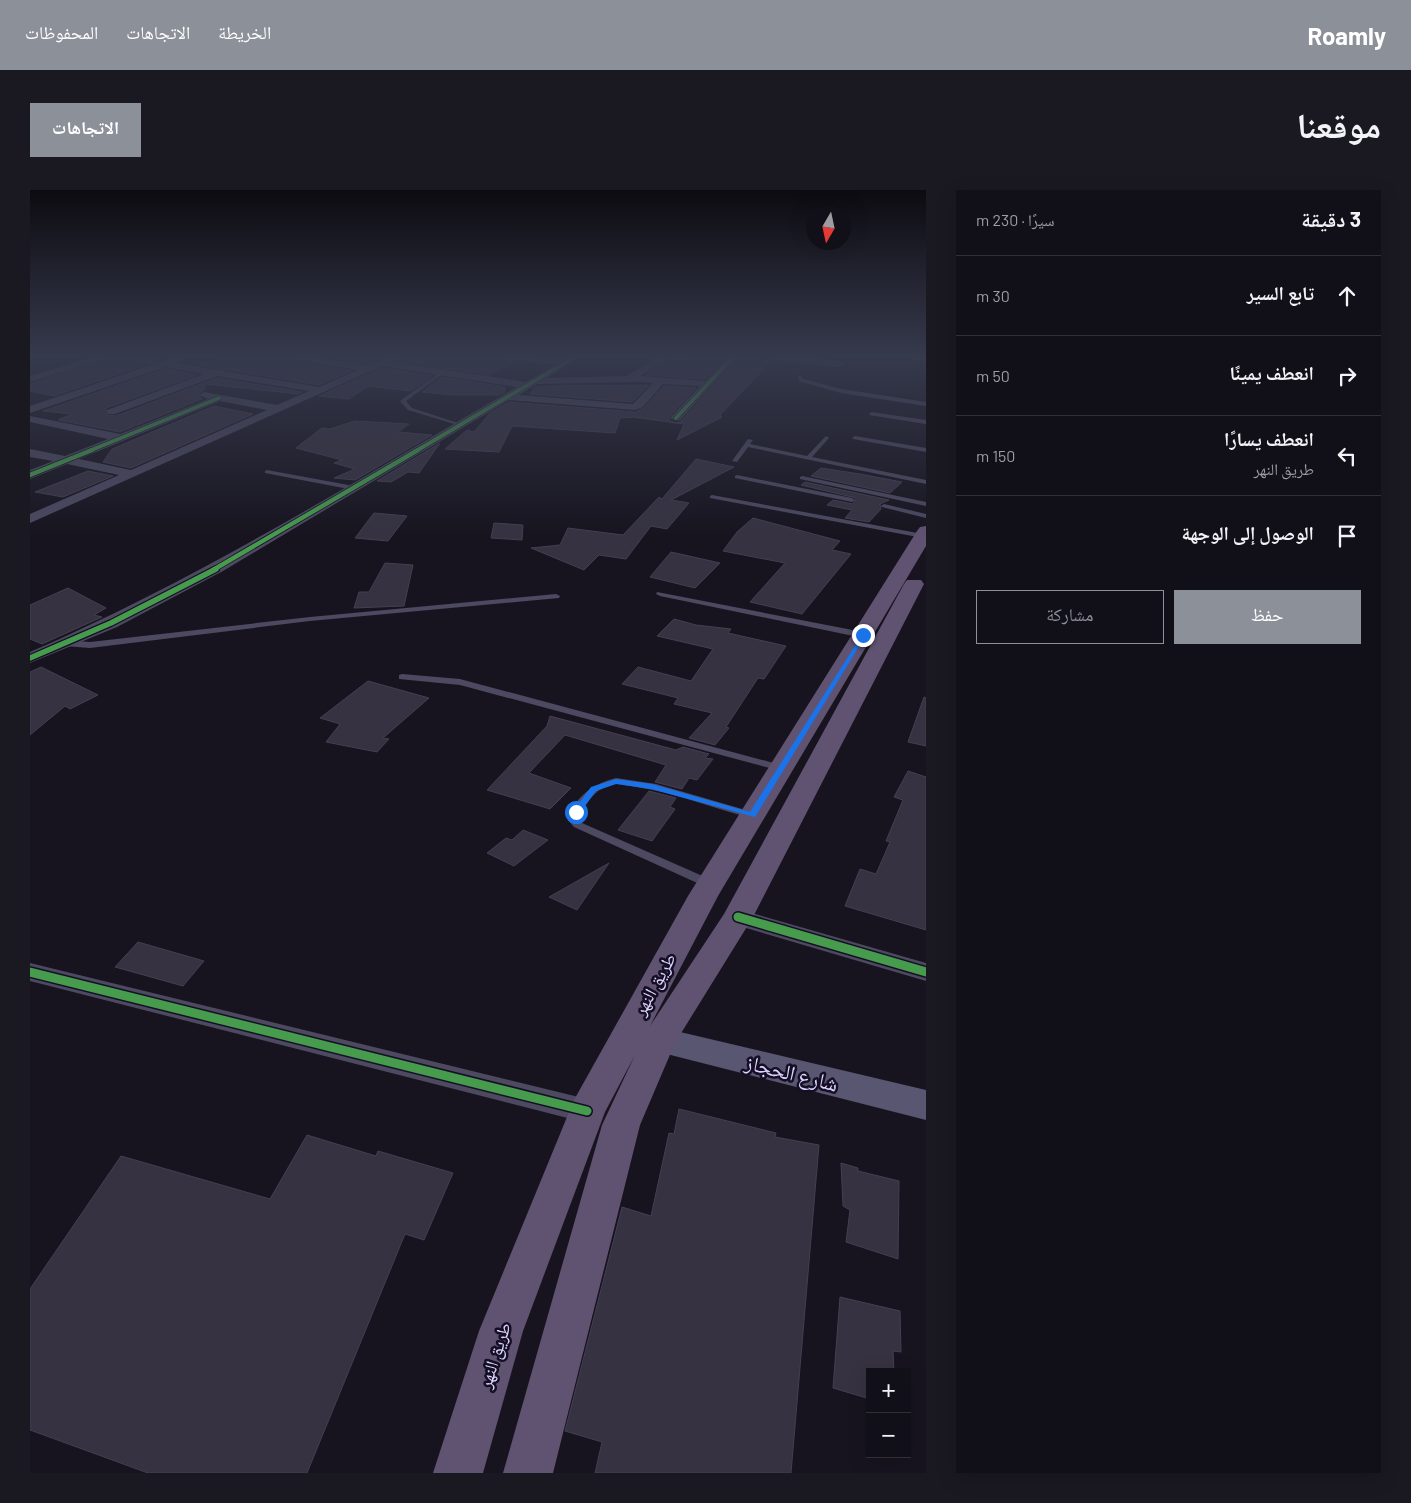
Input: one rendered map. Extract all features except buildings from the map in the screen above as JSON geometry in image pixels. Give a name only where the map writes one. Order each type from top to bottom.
[{"type":"main road","name":"طريق النهر","points":[[458,1473],[501,1331],[587,1111],[710,884],[863,635],[924,545]]},
{"type":"main road","name":"طريق النهر","points":[[528,1473],[621,1125],[659,1040],[738,917],[924,545]]},
{"type":"main road","name":"شارع الحجاز","points":[[659,1040],[926,1105]]},
{"type":"street","points":[[30,475],[173,417]]},
{"type":"street","points":[[30,519],[261,417]]},
{"type":"street","points":[[30,658],[111,623],[218,568],[473,417]]},
{"type":"street","points":[[30,419],[121,438]]},
{"type":"street","points":[[30,453],[134,474]]},
{"type":"street","points":[[738,917],[926,972]]},
{"type":"street","points":[[30,972],[587,1111]]},
{"type":"lane","points":[[434,417],[459,425]]},
{"type":"lane","points":[[891,417],[926,422]]},
{"type":"lane","points":[[808,458],[826,438]]},
{"type":"lane","points":[[855,438],[926,450]]},
{"type":"lane","points":[[735,461],[749,442],[808,458],[926,482]]},
{"type":"lane","points":[[267,472],[354,488]]},
{"type":"lane","points":[[737,477],[852,500]]},
{"type":"lane","points":[[802,478],[924,545]]},
{"type":"lane","points":[[712,497],[924,545]]},
{"type":"lane","points":[[884,506],[924,545]]},
{"type":"lane","points":[[660,594],[863,635]]},
{"type":"lane","points":[[64,643],[90,645],[320,618],[556,596]]},
{"type":"lane","points":[[402,677],[460,682],[781,768]]},
{"type":"lane","points":[[710,884],[582,827],[574,820],[576,812],[593,789],[616,781],[652,786],[752,815]]},
{"type":"cycle path","points":[[30,475],[173,417]]},
{"type":"cycle path","points":[[30,658],[111,623],[218,568],[474,417]]},
{"type":"cycle path","points":[[738,917],[926,972]]},
{"type":"cycle path","points":[[30,972],[587,1111]]},
{"type":"route","points":[[576,812],[593,789],[616,781],[652,786],[752,815],[863,635]]}]
